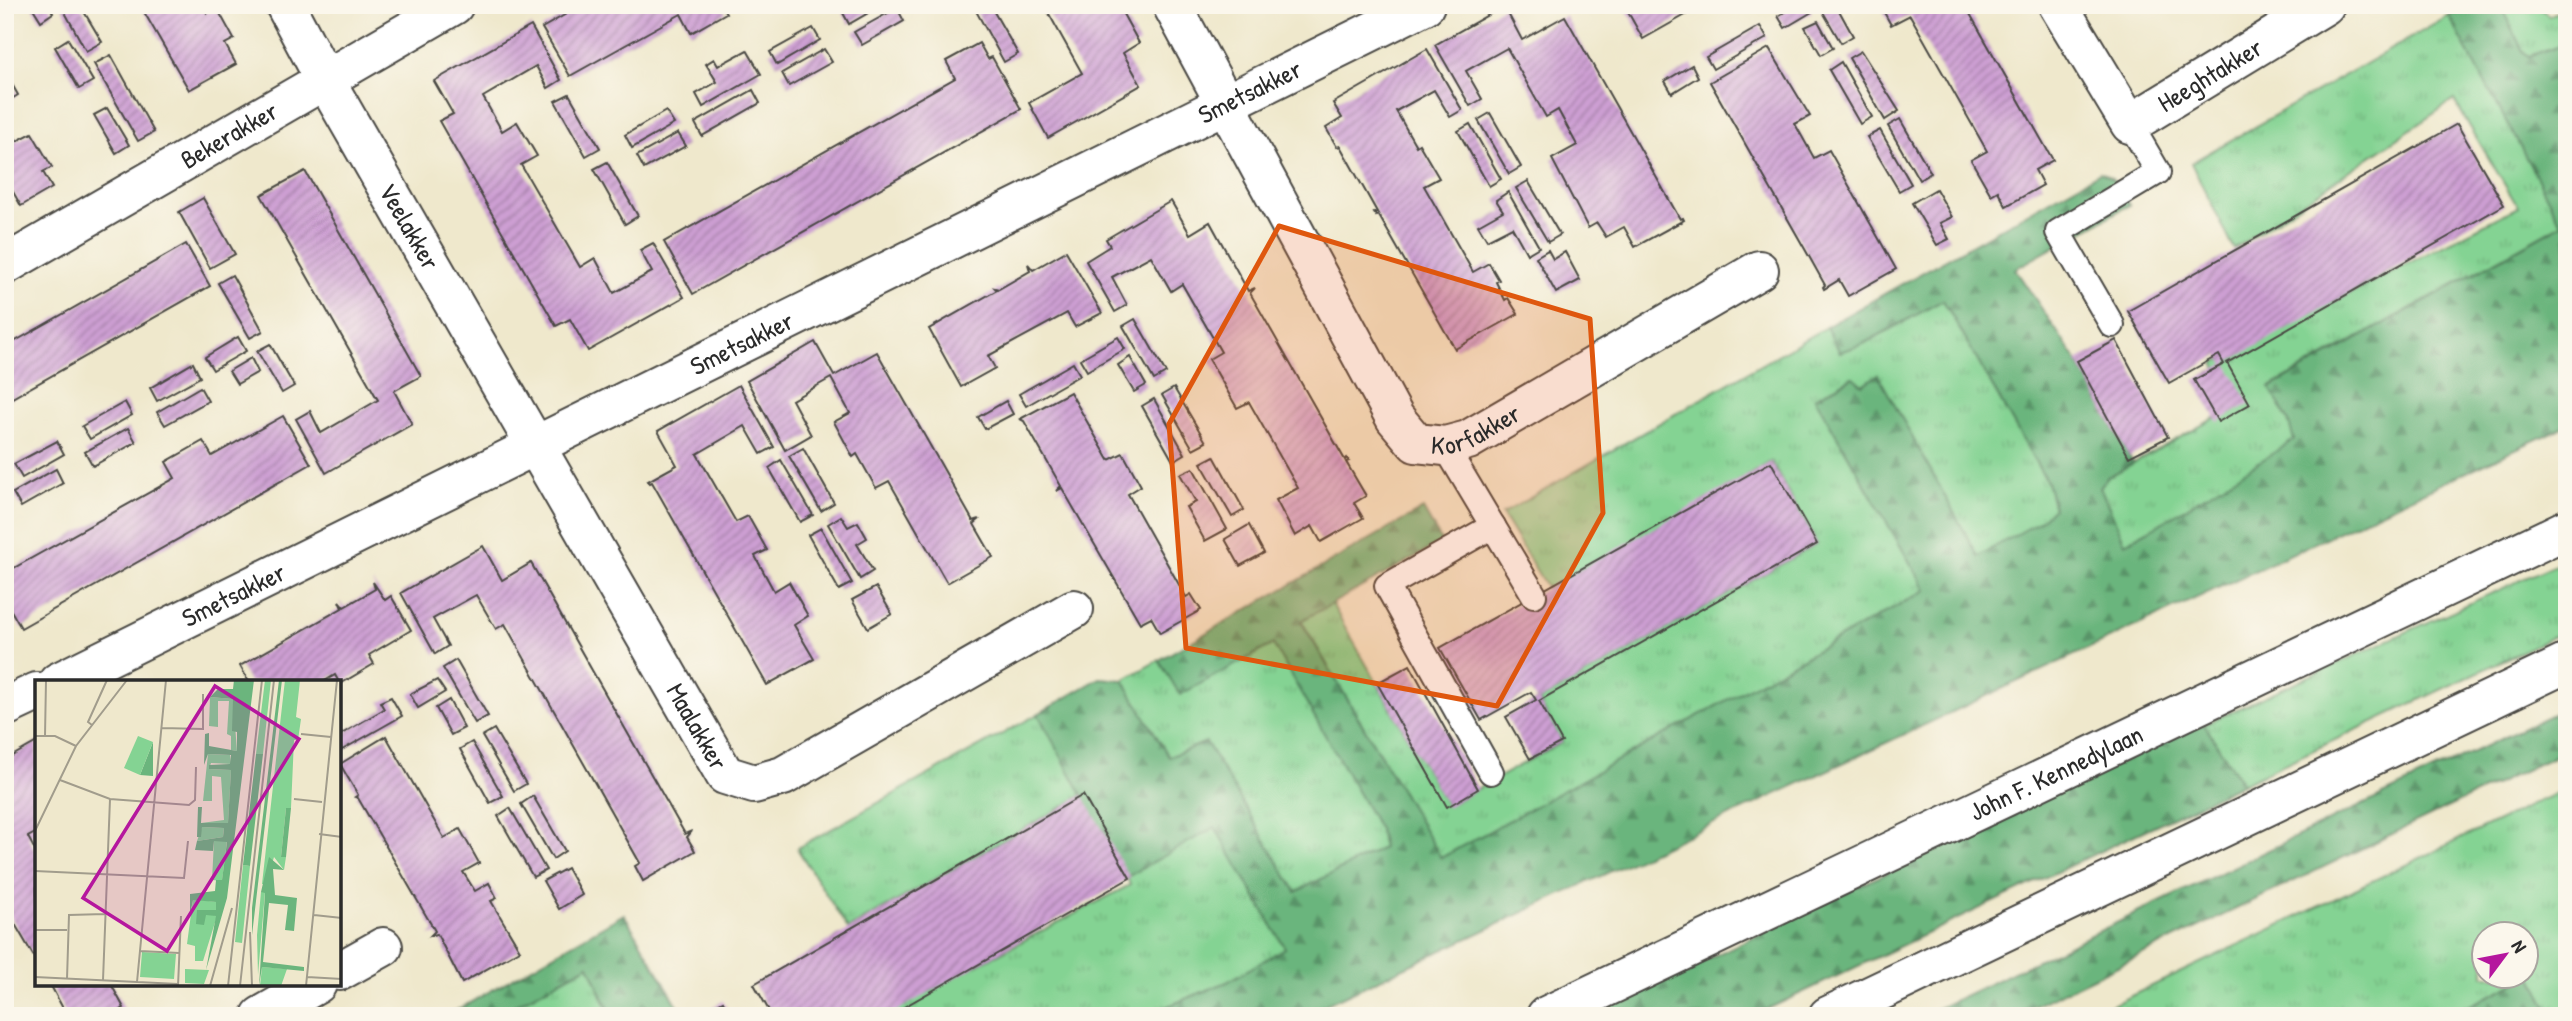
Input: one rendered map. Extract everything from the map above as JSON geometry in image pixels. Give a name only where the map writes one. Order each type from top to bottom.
[{"type":"street","name":"Veelakker","points":[[285,5],[325,80],[536,445]]},
{"type":"street","name":"Bekerakker","points":[[5,265],[454,5]]},
{"type":"street","name":"Korfakker","points":[[1172,5],[1395,418],[1416,443],[1444,446],[1468,440],[1759,270]]},
{"type":"street","name":"Smetsakker","points":[[60,680],[1425,5]]},
{"type":"street","name":"Heeghtakker","points":[[2058,5],[2130,124],[2325,5]]},
{"type":"street","name":"Maalakker","points":[[536,445],[725,775],[754,784],[783,776],[1074,609]]},
{"type":"street","name":"John F. Kennedylaan","points":[[1546,1016],[2567,529]]},
{"type":"street","points":[[1828,1016],[2567,663]]},
{"type":"street","points":[[5,707],[35,693]]},
{"type":"street","points":[[341,970],[383,947]]},
{"type":"street","points":[[261,1016],[314,986]]},
{"type":"lane","name":"Heeghtakker","points":[[2112,325],[2058,232],[2158,172],[2130,124]]},
{"type":"lane","points":[[1444,446],[1535,595]]},
{"type":"lane","points":[[1491,772],[1387,586],[1493,526]]},
{"type":"highlighted area","points":[[1279,226],[1590,319],[1603,513],[1497,706],[1186,648],[1169,424]]},
{"type":"green space","points":[[2468,5],[2500,5],[2523,51],[2529,56],[2565,43],[2567,45],[2567,425],[1301,1016],[1144,1016],[1227,982],[1285,948],[1215,827],[1127,877],[1038,714],[1100,678],[1123,680],[1169,757],[1206,742],[1296,892],[1383,848],[1379,829],[1273,644],[1180,695],[1159,660],[1423,509],[1442,542],[1301,621],[1441,858],[1926,590],[1815,398],[1853,377],[1862,385],[1878,375],[1978,556],[2039,522],[2054,508],[2047,482],[1943,300],[1863,344],[1840,352],[1826,327],[2100,172],[2118,185],[2129,205],[2015,269],[2077,361],[2133,463],[2108,477],[2100,487],[2125,543],[2294,440],[2288,420],[2270,388],[2562,224],[2449,16]]},
{"type":"green space","points":[[2500,5],[2539,5],[2549,16],[2567,7],[2567,45],[2565,43],[2529,56],[2523,52]]},
{"type":"green space","points":[[2449,16],[2563,223],[2270,387],[2288,420],[2295,440],[2125,543],[2100,487],[2108,477],[2217,417],[2229,392],[2214,363],[2518,207],[2454,100],[2234,249],[2191,163]]},
{"type":"green space","points":[[1943,300],[2047,482],[2054,508],[2039,522],[1978,557],[1878,376],[1862,385],[1852,377],[1815,398],[1926,590],[1441,858],[1301,620],[1332,604],[1447,806],[1562,742],[1539,701],[1817,544],[1771,462],[1550,593],[1502,514],[1826,327],[1840,352],[1863,344]]},
{"type":"green space","points":[[2567,559],[2567,630],[2242,784],[2204,724]]},
{"type":"green space","points":[[1273,644],[1379,829],[1383,848],[1296,892],[1206,742],[1169,757],[1123,680],[1159,660],[1180,694]]},
{"type":"green space","points":[[2567,707],[2567,750],[2014,1016],[1922,1016]]},
{"type":"green space","points":[[1038,714],[1083,795],[848,929],[797,848]]},
{"type":"green space","points":[[2204,724],[2242,784],[1753,1016],[1589,1016],[1865,883]]},
{"type":"green space","points":[[2567,788],[2567,1013],[2552,1016],[2539,990],[2540,920],[2470,920],[2470,990],[2501,990],[2448,1016],[2089,1016]]},
{"type":"green space","points":[[1215,827],[1286,949],[1227,982],[1144,1016],[879,1016],[1130,885],[1127,877]]},
{"type":"green space","points":[[624,914],[684,1016],[611,1016],[589,965],[495,1016],[447,1016]]},
{"type":"green space","points":[[589,965],[611,1016],[495,1016]]},
{"type":"green space","points":[[2501,990],[2539,990],[2552,1016],[2448,1016]]},
{"type":"building","points":[[31,5],[49,5],[53,13],[41,21]]},
{"type":"building","points":[[61,5],[80,5],[102,42],[86,51]]},
{"type":"building","points":[[140,5],[202,5],[207,13],[217,8],[234,39],[225,44],[236,64],[189,90]]},
{"type":"building","points":[[582,5],[721,5],[726,13],[691,33],[681,14],[570,76],[542,28]]},
{"type":"building","points":[[852,5],[882,5],[849,24],[842,11]]},
{"type":"building","points":[[990,5],[1018,54],[1004,62],[976,11]]},
{"type":"building","points":[[1044,5],[1118,5],[1139,43],[1123,53],[1141,85],[1048,138],[1029,103],[1082,73]]},
{"type":"building","points":[[1624,5],[1703,5],[1643,39]]},
{"type":"building","points":[[1796,5],[1808,5],[1812,12],[1785,28],[1778,16]]},
{"type":"building","points":[[1819,5],[1836,5],[1853,36],[1841,43]]},
{"type":"building","points":[[1880,5],[1965,5],[2053,160],[2035,170],[2043,185],[2006,206],[1998,191],[1991,195],[1971,160],[1987,151],[1910,15],[1891,25]]},
{"type":"building","points":[[1504,6],[1522,40],[1565,16],[1680,219],[1684,220],[1635,247],[1624,227],[1606,237],[1597,223],[1588,228],[1552,159],[1577,145],[1558,110],[1546,117],[1507,48],[1466,71],[1482,99],[1470,106],[1435,45]]},
{"type":"building","points":[[897,8],[904,21],[862,45],[854,32]]},
{"type":"building","points":[[1818,21],[1833,48],[1821,55],[1805,27]]},
{"type":"building","points":[[531,26],[561,80],[548,88],[536,66],[483,97],[502,131],[517,122],[537,156],[521,165],[580,267],[595,258],[614,293],[652,272],[640,250],[653,243],[684,297],[588,351],[570,319],[556,326],[439,121],[453,114],[434,81]]},
{"type":"building","points":[[1760,26],[1767,38],[1713,69],[1706,57]]},
{"type":"building","points":[[813,28],[820,40],[777,65],[770,52]]},
{"type":"building","points":[[68,39],[93,81],[79,89],[55,47]]},
{"type":"building","points":[[979,43],[988,59],[992,57],[1021,109],[693,294],[664,242],[955,78],[946,61]]},
{"type":"building","points":[[1769,48],[1810,116],[1795,124],[1814,158],[1829,150],[1896,269],[1848,296],[1839,280],[1824,289],[1825,285],[1710,82]]},
{"type":"building","points":[[824,49],[832,62],[789,86],[782,73]]},
{"type":"building","points":[[1427,49],[1462,110],[1450,117],[1434,90],[1396,111],[1439,178],[1424,186],[1473,272],[1489,263],[1499,280],[1496,282],[1505,300],[1508,298],[1518,314],[1455,349],[1378,214],[1376,216],[1374,213],[1377,212],[1340,146],[1337,147],[1326,128],[1342,118],[1333,103]]},
{"type":"building","points":[[747,50],[761,74],[703,107],[696,94],[717,82],[706,64],[714,59],[718,66]]},
{"type":"building","points":[[1861,51],[1899,111],[1885,120],[1849,58]]},
{"type":"building","points":[[111,55],[154,132],[138,141],[94,64]]},
{"type":"building","points":[[1841,62],[1872,117],[1860,124],[1829,70]]},
{"type":"building","points":[[1692,65],[1698,77],[1672,93],[1665,81]]},
{"type":"building","points":[[5,72],[18,95],[5,103]]},
{"type":"building","points":[[753,90],[760,103],[702,136],[695,123]]},
{"type":"building","points":[[569,94],[600,148],[586,156],[555,101]]},
{"type":"building","points":[[107,108],[129,145],[116,153],[94,115]]},
{"type":"building","points":[[666,111],[674,124],[632,148],[625,135]]},
{"type":"building","points":[[1490,113],[1521,167],[1509,174],[1478,120]]},
{"type":"building","points":[[1900,119],[1931,173],[1919,180],[1888,126]]},
{"type":"building","points":[[5,120],[17,141],[32,133],[52,167],[43,172],[52,188],[21,206],[12,190],[5,194]]},
{"type":"building","points":[[1470,124],[1501,179],[1489,186],[1458,131]]},
{"type":"building","points":[[2457,124],[2504,205],[2227,363],[2250,404],[2218,422],[2194,380],[2224,364],[2219,355],[2169,383],[2128,311]]},
{"type":"building","points":[[1880,130],[1911,184],[1899,191],[1867,137]]},
{"type":"building","points":[[678,133],[686,146],[644,169],[637,156]]},
{"type":"building","points":[[607,162],[638,216],[625,224],[594,169]]},
{"type":"building","points":[[305,171],[421,376],[394,391],[412,424],[326,473],[296,419],[310,411],[321,433],[378,400],[261,195]]},
{"type":"building","points":[[1528,181],[1560,235],[1548,242],[1516,188]]},
{"type":"building","points":[[1936,189],[1952,217],[1940,223],[1949,239],[1937,245],[1912,203]]},
{"type":"building","points":[[1508,192],[1539,247],[1527,254],[1512,227],[1487,240],[1478,225],[1503,211],[1496,200]]},
{"type":"building","points":[[203,198],[235,254],[210,268],[179,212]]},
{"type":"building","points":[[1171,201],[1190,234],[1210,222],[1248,291],[1255,288],[1250,293],[1345,460],[1347,458],[1349,461],[1346,462],[1366,496],[1354,503],[1363,518],[1321,542],[1312,526],[1295,536],[1276,500],[1298,488],[1249,402],[1237,408],[1209,359],[1221,352],[1182,284],[1171,291],[1151,256],[1112,277],[1127,305],[1115,312],[1086,261],[1110,246],[1106,239]]},
{"type":"building","points":[[186,244],[210,286],[5,402],[5,347]]},
{"type":"building","points":[[1548,250],[1553,259],[1565,252],[1580,280],[1556,293],[1536,257]]},
{"type":"building","points":[[1066,251],[1102,313],[1075,327],[1067,313],[988,356],[995,368],[961,387],[929,329],[997,290],[995,288],[999,289],[1030,271],[1028,264],[1033,270]]},
{"type":"building","points":[[232,275],[263,331],[250,338],[218,283]]},
{"type":"building","points":[[1135,319],[1166,373],[1154,380],[1123,326]]},
{"type":"building","points":[[238,337],[246,351],[213,370],[205,357]]},
{"type":"building","points":[[1118,337],[1125,349],[1087,371],[1080,359]]},
{"type":"building","points":[[2116,340],[2168,437],[2129,457],[2077,361]]},
{"type":"building","points":[[815,342],[834,376],[877,352],[973,521],[980,519],[974,524],[993,557],[947,583],[889,481],[876,488],[857,454],[853,457],[834,422],[850,413],[831,378],[792,400],[811,435],[785,450],[747,381]]},
{"type":"building","points":[[270,344],[294,386],[282,393],[257,351]]},
{"type":"building","points":[[1130,357],[1146,385],[1134,392],[1118,365]]},
{"type":"building","points":[[251,358],[258,372],[237,384],[229,371]]},
{"type":"building","points":[[193,363],[200,377],[157,401],[150,388]]},
{"type":"building","points":[[1073,363],[1080,375],[1026,406],[1019,394]]},
{"type":"building","points":[[739,385],[774,447],[761,454],[745,426],[697,454],[736,522],[748,516],[767,550],[755,556],[774,591],[789,582],[808,616],[794,625],[814,659],[767,685],[652,482],[648,481],[677,465],[658,431]]},
{"type":"building","points":[[200,387],[208,401],[165,425],[157,412]]},
{"type":"building","points":[[1174,388],[1206,442],[1193,449],[1162,395]]},
{"type":"building","points":[[1070,392],[1109,460],[1123,453],[1141,486],[1128,494],[1186,597],[1191,594],[1201,610],[1160,633],[1151,617],[1140,623],[1062,488],[1056,491],[1061,486],[1024,421],[1020,419]]},
{"type":"building","points":[[1154,399],[1185,454],[1173,461],[1142,406]]},
{"type":"building","points":[[1006,401],[1013,414],[985,429],[978,417]]},
{"type":"building","points":[[125,402],[132,415],[90,439],[82,426]]},
{"type":"building","points":[[283,416],[311,464],[21,628],[5,600],[5,573],[175,478],[166,462],[203,441],[212,456]]},
{"type":"building","points":[[128,428],[136,442],[93,466],[85,452]]},
{"type":"building","points":[[57,441],[64,454],[22,478],[14,464]]},
{"type":"building","points":[[803,448],[834,503],[821,511],[789,456]]},
{"type":"building","points":[[1214,456],[1244,510],[1232,517],[1201,463]]},
{"type":"building","points":[[781,460],[813,515],[800,522],[769,468]]},
{"type":"building","points":[[1771,462],[1817,544],[1539,701],[1562,742],[1530,759],[1506,717],[1536,700],[1531,692],[1481,720],[1440,648]]},
{"type":"building","points":[[1193,468],[1227,529],[1205,541],[1186,507],[1196,502],[1180,474]]},
{"type":"building","points":[[56,469],[63,483],[21,507],[13,493]]},
{"type":"building","points":[[841,516],[848,527],[858,522],[867,538],[857,544],[873,571],[860,579],[828,524]]},
{"type":"building","points":[[1249,525],[1264,553],[1240,566],[1225,539]]},
{"type":"building","points":[[821,528],[852,583],[839,590],[808,535]]},
{"type":"building","points":[[483,546],[502,580],[531,563],[685,834],[692,831],[687,837],[695,851],[643,881],[635,866],[640,863],[505,624],[496,629],[476,595],[433,619],[448,646],[435,654],[401,593]]},
{"type":"building","points":[[373,582],[385,600],[391,596],[411,630],[369,655],[374,664],[341,683],[335,675],[326,680],[248,680],[240,666],[342,608],[339,601],[344,607],[375,589]]},
{"type":"building","points":[[876,587],[892,614],[868,628],[852,600]]},
{"type":"building","points":[[456,660],[488,716],[475,723],[443,668]]},
{"type":"building","points":[[1410,665],[1478,789],[1447,807],[1377,683]]},
{"type":"building","points":[[437,680],[445,692],[418,708],[410,694]]},
{"type":"building","points":[[391,697],[402,716],[342,750],[341,734],[384,709],[380,702]]},
{"type":"building","points":[[449,700],[464,728],[451,735],[436,708]]},
{"type":"building","points":[[494,729],[526,784],[514,791],[482,736]]},
{"type":"building","points":[[386,736],[444,838],[460,829],[479,863],[463,872],[475,891],[489,883],[497,898],[491,901],[520,950],[462,983],[437,934],[430,936],[435,931],[355,797],[358,795],[341,763]]},
{"type":"building","points":[[472,742],[503,796],[490,803],[460,749]]},
{"type":"building","points":[[35,743],[35,833],[28,837],[35,850],[35,959],[5,907],[5,760]]},
{"type":"building","points":[[1083,795],[1130,878],[888,1016],[772,1016],[754,984]]},
{"type":"building","points":[[533,796],[565,851],[553,859],[521,804]]},
{"type":"building","points":[[510,808],[546,870],[533,877],[498,816]]},
{"type":"building","points":[[567,868],[582,895],[559,909],[543,881]]},
{"type":"building","points":[[51,986],[112,986],[124,1008],[111,1016],[67,1016]]},
{"type":"building","points":[[723,1001],[731,1016],[697,1016]]}]
